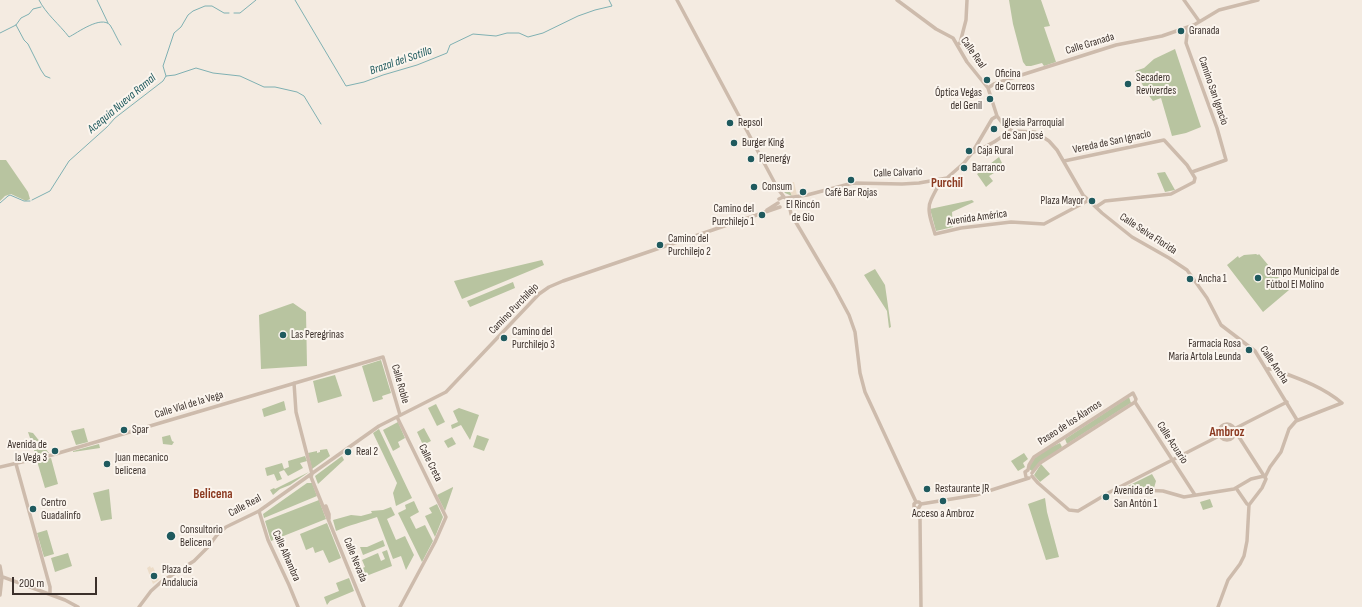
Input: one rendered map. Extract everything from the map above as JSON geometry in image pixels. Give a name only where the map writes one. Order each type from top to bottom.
[{"type":"street","points":[[677,0],[786,206],[849,315],[855,332],[860,373],[865,392],[916,502],[921,504],[976,495],[1029,477]]},
{"type":"street","name":"Calle Real","points":[[897,0],[936,28],[950,36],[967,62],[988,88],[997,116]]},
{"type":"street","points":[[957,45],[960,43],[966,20],[967,0]]},
{"type":"street","points":[[1184,0],[1199,21]]},
{"type":"street","name":"Calle Granada","points":[[988,88],[1007,79],[1116,45],[1162,36],[1188,27],[1219,10],[1258,0]]},
{"type":"street","name":"Camino San Ignacio","points":[[1188,27],[1186,43],[1217,128],[1226,160],[1192,172]]},
{"type":"street","points":[[978,148],[1005,135],[1010,130],[1006,128],[997,116]]},
{"type":"street","name":"Calle Calvario","points":[[786,206],[795,198],[853,183],[902,184],[947,178],[978,148],[992,119],[997,116]]},
{"type":"street","name":"Calle Selva Florida","points":[[1010,130],[1035,132],[1049,141],[1057,150],[1077,185],[1096,207],[1132,237],[1169,258],[1186,270]]},
{"type":"street","name":"Vereda de San Ignacio","points":[[1064,161],[1164,140],[1192,172]]},
{"type":"street","points":[[1096,207],[1105,201],[1171,194],[1194,182],[1195,178],[1192,172]]},
{"type":"street","name":"Avenida América","points":[[941,180],[930,201],[929,211],[935,234],[987,224],[1011,222],[1044,224],[1089,200]]},
{"type":"street","points":[[778,189],[778,201],[786,206]]},
{"type":"street","name":"Camino Purchilejo","points":[[761,213],[778,201],[786,206]]},
{"type":"street","name":"Camino Purchilejo","points":[[312,474],[379,426],[446,392],[539,294],[549,287],[564,280],[761,213],[786,206]]},
{"type":"street","name":"Calle Ancha","points":[[1186,270],[1207,298],[1221,325],[1256,351],[1297,420]]},
{"type":"street","name":"Calle Roble","points":[[383,357],[398,416]]},
{"type":"street","name":"Calle Vial de la Vega","points":[[0,468],[52,455],[383,357]]},
{"type":"street","points":[[1218,607],[1228,580],[1244,556],[1247,540],[1249,505],[1262,488],[1266,479],[1265,476],[1281,452],[1289,429],[1297,420],[1342,403],[1320,387],[1295,377],[1273,370],[1268,370]]},
{"type":"street","name":"Calle Nevada","points":[[294,383],[296,412],[312,474],[329,514],[329,520],[364,607]]},
{"type":"street","name":"Calle Acuario","points":[[1129,395],[1195,495]]},
{"type":"street","name":"Paseo de los Álamos","points":[[1129,395],[1034,457],[1025,473],[1029,477],[1040,463],[1134,402]]},
{"type":"street","points":[[1234,429],[1287,402]]},
{"type":"street","name":"Calle Creta","points":[[398,416],[446,517],[435,542],[400,607]]},
{"type":"street","points":[[1235,435],[1228,441],[1222,440],[1219,436],[1219,430],[1223,425],[1229,424],[1234,429],[1235,435],[1239,437],[1265,476]]},
{"type":"street","points":[[1028,470],[1029,477],[1069,510],[1075,512],[1219,436]]},
{"type":"street","points":[[16,464],[50,587],[50,594]]},
{"type":"street","name":"Calle Real","points":[[139,607],[151,591],[166,579],[194,561],[226,527],[259,511],[312,474]]},
{"type":"street","points":[[1122,487],[1124,489],[1163,491],[1184,497],[1236,488],[1251,479],[1265,476]]},
{"type":"street","points":[[1236,488],[1246,504],[1249,505]]},
{"type":"street","points":[[916,502],[914,507],[918,508],[920,518],[921,607]]},
{"type":"street","points":[[918,508],[921,504]]},
{"type":"street","name":"Calle Alhambra","points":[[259,511],[268,540],[298,607]]},
{"type":"street","points":[[0,566],[0,595]]},
{"type":"street","points":[[1,577],[50,594],[78,607]]},
{"type":"green space","points":[[1009,0],[1041,0],[1050,26],[1044,27],[1056,62],[1044,66],[1042,63],[1026,66],[1023,62],[1013,24]]},
{"type":"green space","points":[[1175,49],[1201,127],[1186,133],[1172,136],[1161,98],[1153,101],[1135,71],[1144,68],[1154,59]]},
{"type":"green space","points":[[999,157],[1004,167],[989,176],[993,181],[986,187],[977,174]]},
{"type":"green space","points":[[0,160],[6,160],[28,192],[30,199],[26,201],[11,194],[5,196],[0,201]]},
{"type":"green space","points":[[1165,172],[1175,190],[1165,192],[1157,173]]},
{"type":"green space","points":[[787,184],[792,196],[785,193],[781,187]]},
{"type":"green space","points":[[972,200],[974,202],[952,212],[953,227],[936,231],[930,209]]},
{"type":"green space","name":"Campo Municipal de Fútbol El Molino","points":[[1259,254],[1289,290],[1263,312],[1227,265],[1238,256],[1239,258],[1244,255]]},
{"type":"green space","points":[[542,260],[544,265],[462,299],[454,281]]},
{"type":"green space","points":[[875,269],[885,285],[891,327],[889,328],[887,311],[864,275]]},
{"type":"green space","points":[[513,282],[515,288],[470,307],[467,301]]},
{"type":"green space","name":"Las Peregrinas","points":[[293,303],[306,312],[307,366],[261,369],[259,315]]},
{"type":"green space","points":[[381,360],[391,393],[382,396],[383,399],[373,402],[362,366]]},
{"type":"green space","points":[[335,375],[342,396],[318,403],[313,381]]},
{"type":"green space","points":[[1129,397],[1131,403],[1067,444],[1065,439]]},
{"type":"green space","points":[[284,401],[286,410],[264,417],[262,409]]},
{"type":"green space","points":[[436,404],[445,422],[437,426],[428,408]]},
{"type":"green space","points":[[459,408],[479,415],[470,440],[461,425],[452,429],[451,425],[458,422],[453,411]]},
{"type":"green space","points":[[398,422],[405,438],[398,442],[400,447],[393,451],[383,430]]},
{"type":"green space","points":[[84,428],[88,442],[76,445],[71,431]]},
{"type":"green space","points":[[424,428],[431,441],[423,445],[417,432]]},
{"type":"green space","points":[[379,429],[412,498],[396,506],[393,493],[397,483],[373,433]]},
{"type":"green space","points":[[28,432],[33,433],[49,453],[36,456]]},
{"type":"green space","points":[[170,435],[172,441],[174,442],[172,445],[163,444],[162,437]]},
{"type":"green space","points":[[477,435],[489,439],[484,451],[473,447]]},
{"type":"green space","points":[[452,437],[456,444],[448,448],[444,441]]},
{"type":"green space","points":[[1060,443],[1062,447],[1032,471],[1029,469],[1030,464],[1037,456]]},
{"type":"green space","points":[[99,444],[100,448],[73,452],[73,451]]},
{"type":"green space","points":[[327,449],[330,456],[312,469],[308,453],[317,451],[317,453],[320,452],[320,450]]},
{"type":"green space","points":[[1024,453],[1028,459],[1023,463],[1025,467],[1018,471],[1011,461]]},
{"type":"green space","points":[[305,456],[307,461],[300,463],[303,468],[288,476],[284,470],[279,472],[282,479],[277,481],[274,474],[267,476],[265,468],[282,463],[284,469],[289,467],[288,461]]},
{"type":"green space","points":[[342,456],[344,460],[318,484],[315,476]]},
{"type":"green space","points":[[51,458],[58,484],[45,488],[37,461]]},
{"type":"green space","points":[[1041,464],[1050,474],[1040,482],[1034,475]]},
{"type":"green space","points":[[309,472],[290,485],[280,489],[273,495],[270,490],[275,489]]},
{"type":"green space","points":[[1152,474],[1156,481],[1154,488],[1128,487],[1128,486]]},
{"type":"green space","points":[[307,483],[312,483],[317,496],[264,518],[263,514]]},
{"type":"green space","points":[[453,488],[445,511],[437,495]]},
{"type":"green space","points":[[109,489],[112,519],[101,521],[93,493]]},
{"type":"green space","points":[[1045,498],[1047,512],[1059,557],[1046,560],[1028,504]]},
{"type":"green space","points":[[1210,499],[1213,507],[1203,510],[1200,502]]},
{"type":"green space","points":[[319,500],[326,519],[271,541],[265,521]]},
{"type":"green space","points":[[414,501],[419,512],[410,517],[416,529],[425,525],[433,541],[422,562],[398,513],[406,509],[405,505]]},
{"type":"green space","points":[[437,504],[443,517],[435,537],[425,516],[432,513],[429,508]]},
{"type":"green space","points":[[391,507],[395,515],[387,519],[396,540],[405,536],[414,555],[406,570],[401,556],[393,559],[377,517],[336,531],[333,520],[351,515],[361,516],[372,513],[371,511],[383,510]]},
{"type":"green space","points":[[327,523],[341,558],[329,563],[323,550],[315,553],[313,547],[306,550],[300,534]]},
{"type":"green space","points":[[47,530],[54,554],[44,557],[37,533]]},
{"type":"green space","points":[[383,540],[385,546],[363,555],[360,547],[367,547]]},
{"type":"green space","points":[[387,550],[392,566],[361,578],[358,570],[365,567],[362,560],[378,553],[381,561],[385,559],[382,552]]},
{"type":"green space","points":[[68,553],[72,566],[55,572],[51,558]]},
{"type":"green space","points":[[349,578],[354,591],[330,601],[327,605],[324,597],[339,591],[336,583]]},
{"type":"shaded area","points":[[794,182],[797,195],[792,196],[787,184]]},
{"type":"shaded area","name":"Plaza de Andalucía","points":[[150,566],[151,568],[153,567],[159,580],[153,584],[147,568]]},
{"type":"waterway","points":[[39,0],[69,37],[95,23],[106,22],[110,25],[121,45]]},
{"type":"waterway","points":[[97,0],[108,23]]},
{"type":"waterway","points":[[234,13],[240,13],[256,0]]},
{"type":"waterway","name":"Brazal del Sotillo","points":[[295,0],[346,86],[364,82],[417,65],[447,53],[450,45],[473,34],[496,36],[507,33],[519,33],[528,37],[543,33],[578,16],[612,6],[609,0]]},
{"type":"waterway","points":[[166,76],[163,66],[174,33],[181,27],[188,15],[205,6],[212,6],[224,13],[229,13]]},
{"type":"waterway","points":[[0,33],[16,25],[21,18],[29,14],[33,9],[41,7]]},
{"type":"waterway","points":[[16,25],[24,40],[28,44],[41,70],[45,76],[50,78]]},
{"type":"waterway","name":"Acequia Nueva Ramal","points":[[32,200],[50,191],[69,161],[115,118],[163,81],[166,76],[175,75],[196,68],[213,73],[240,76],[264,87],[275,87],[297,92],[304,96],[321,124]]},
{"type":"waterway","points":[[0,203],[10,195],[24,201],[30,201]]},
{"type":"place","name":"Granada","points":[[1181,31]]},
{"type":"place","name":"Oficina de Correos","points":[[987,80]]},
{"type":"place","name":"Secadero Reviverdes","points":[[1128,84]]},
{"type":"place","name":"Óptica Vegas del Genil","points":[[990,99]]},
{"type":"place","name":"Repsol","points":[[730,123]]},
{"type":"place","name":"Iglesia Parroquial de San José","points":[[994,129]]},
{"type":"place","name":"Burger King","points":[[734,143]]},
{"type":"place","name":"Caja Rural","points":[[969,151]]},
{"type":"place","name":"Plenergy","points":[[751,159]]},
{"type":"place","name":"Barranco","points":[[964,168]]},
{"type":"place","name":"Café Bar Rojas","points":[[851,180]]},
{"type":"place","name":"Consum","points":[[754,187]]},
{"type":"place","name":"El Rincón de Gio","points":[[803,192]]},
{"type":"place","name":"Plaza Mayor","points":[[1092,201]]},
{"type":"place","name":"Camino del Purchilejo 1","points":[[762,215]]},
{"type":"place","name":"Camino del Purchilejo 2","points":[[660,245]]},
{"type":"place","name":"Campo Municipal de Fútbol El Molino","points":[[1258,278]]},
{"type":"place","name":"Ancha 1","points":[[1190,279]]},
{"type":"place","name":"Las Peregrinas","points":[[283,335]]},
{"type":"place","name":"Camino del Purchilejo 3","points":[[504,338]]},
{"type":"place","name":"Farmacia Rosa María Artola Leunda","points":[[1249,350]]},
{"type":"place","name":"Spar","points":[[124,430]]},
{"type":"place","name":"Avenida de la Vega 3","points":[[55,451]]},
{"type":"place","name":"Real 2","points":[[348,452]]},
{"type":"place","name":"Juan mecanico belicena","points":[[107,464]]},
{"type":"place","name":"Restaurante JR","points":[[927,489]]},
{"type":"place","name":"Avenida de San Antón 1","points":[[1106,497]]},
{"type":"place","name":"Acceso a Ambroz","points":[[943,501]]},
{"type":"place","name":"Centro Guadalinfo","points":[[33,509]]},
{"type":"place","name":"Consultorio Belicena","points":[[171,536]]},
{"type":"place","name":"Plaza de Andalucía","points":[[154,576]]},
{"type":"district","name":"Purchil","points":[[947,184]]},
{"type":"district","name":"Ambroz","points":[[1227,433]]},
{"type":"district","name":"Belicena","points":[[213,495]]}]
